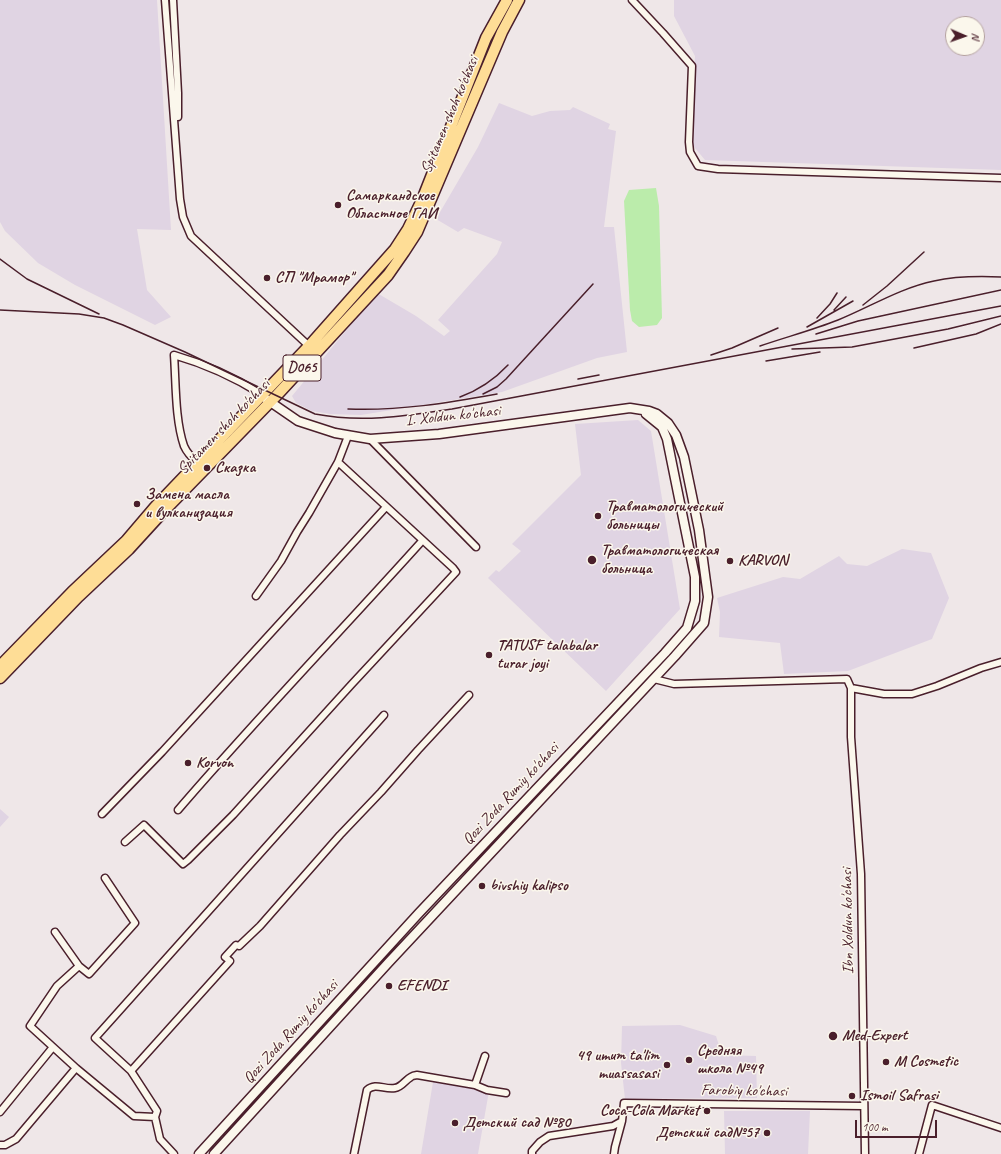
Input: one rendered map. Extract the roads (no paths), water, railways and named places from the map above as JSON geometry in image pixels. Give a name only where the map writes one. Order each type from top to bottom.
[{"type":"main road","name":"Spitamen shoh ko'chasi","points":[[0,666],[72,592],[126,541],[155,506],[198,463],[261,394],[309,346],[395,249],[408,229],[422,200],[486,38],[507,0]]},
{"type":"main road","name":"Spitamen shoh ko'chasi","points":[[0,678],[78,597],[128,549],[270,402],[388,275],[417,232],[502,32],[519,0]]},
{"type":"street","points":[[165,0],[180,199],[183,217],[191,236],[309,346]]},
{"type":"street","points":[[172,0],[178,93],[176,131]]},
{"type":"street","points":[[632,0],[663,32],[692,66],[688,142],[690,152],[698,166],[718,169],[1001,178]]},
{"type":"street","points":[[198,463],[191,457],[184,445],[178,410],[174,355],[196,361],[244,383],[261,394]]},
{"type":"street","name":"I. Xoldun ko'chasi","points":[[261,394],[298,421],[335,433],[370,439],[439,434],[630,408],[657,414]]},
{"type":"street","name":"Qozi Zoda Rumiy ko'chasi","points":[[199,1154],[419,913],[687,628],[695,601],[695,577],[667,439],[658,422],[639,409]]},
{"type":"street","name":"Qozi Zoda Rumiy ko'chasi","points":[[214,1154],[389,962],[654,679],[704,623],[708,597],[699,530],[684,457],[681,446],[672,429],[668,423],[657,414]]},
{"type":"street","points":[[256,596],[281,561],[338,462],[348,436]]},
{"type":"street","points":[[370,439],[476,547]]},
{"type":"street","points":[[125,842],[144,825],[182,864],[188,860],[233,815],[456,572],[338,462]]},
{"type":"street","points":[[102,814],[162,752],[386,506]]},
{"type":"street","points":[[178,810],[258,720],[422,541]]},
{"type":"street","points":[[654,679],[674,684],[847,679],[851,688],[884,694],[912,694],[1001,662]]},
{"type":"street","name":"Ibn Xoldun ko'chasi","points":[[851,688],[851,737],[861,874],[863,1106],[865,1154]]},
{"type":"street","points":[[131,1071],[230,961],[225,958],[236,945],[239,946],[260,926],[340,835],[469,695]]},
{"type":"street","points":[[174,1154],[160,1139],[155,1118],[157,1110],[131,1071],[95,1038],[384,715]]},
{"type":"street","points":[[55,932],[79,966],[89,974],[135,923],[105,878]]},
{"type":"street","points":[[79,966],[57,986],[30,1026],[76,1068],[134,1116],[155,1118]]},
{"type":"street","points":[[0,1112],[53,1047]]},
{"type":"street","points":[[475,1085],[485,1056]]},
{"type":"street","points":[[0,1145],[5,1145],[16,1139],[76,1068]]},
{"type":"street","points":[[354,1154],[367,1090],[371,1086],[395,1088],[400,1086],[411,1076],[417,1075],[475,1085],[487,1090],[506,1093]]},
{"type":"street","name":"Farobiy ko'chasi","points":[[622,1121],[624,1103],[863,1106]]},
{"type":"street","points":[[919,1154],[932,1105],[1001,1128]]},
{"type":"street","points":[[532,1154],[540,1142],[549,1136],[614,1126],[622,1121]]},
{"type":"street","points":[[614,1154],[622,1121]]},
{"type":"railway","points":[[863,305],[887,286],[924,252]]},
{"type":"railway","points":[[0,259],[27,279],[99,314]]},
{"type":"railway","points":[[760,346],[838,320],[897,293],[921,284],[959,277],[1001,277]]},
{"type":"railway","points":[[483,394],[497,387],[506,379],[593,284]]},
{"type":"railway","points":[[816,334],[858,321],[1001,290]]},
{"type":"railway","points":[[817,318],[830,304],[837,293]]},
{"type":"railway","points":[[834,310],[846,297]]},
{"type":"railway","points":[[807,327],[853,301]]},
{"type":"railway","points":[[0,310],[79,314],[104,318],[185,352],[315,414],[332,417],[384,418],[452,409],[1001,306]]},
{"type":"railway","points":[[792,349],[852,347],[948,329],[1001,316]]},
{"type":"railway","points":[[914,348],[976,334],[1001,324]]},
{"type":"railway","points":[[711,355],[732,348],[778,328]]},
{"type":"railway","points":[[766,361],[820,352]]},
{"type":"railway","points":[[460,397],[486,384],[508,365]]},
{"type":"railway","points":[[578,379],[599,375]]},
{"type":"railway","points":[[348,409],[405,408],[497,394]]},
{"type":"place","name":"Самаркандское Областное ГАИ","points":[[338,205]]},
{"type":"place","name":"СП \"Мрамор\"","points":[[267,278]]},
{"type":"place","name":"Сказка","points":[[207,468]]},
{"type":"place","name":"Замена масла и вулканизация","points":[[137,504]]},
{"type":"place","name":"Травматологический больницы","points":[[598,516]]},
{"type":"place","name":"Травматологическая больница","points":[[592,560]]},
{"type":"place","name":"KARVON","points":[[730,561]]},
{"type":"place","name":"TATUSF talabalar turar joyi","points":[[489,655]]},
{"type":"place","name":"Korvon","points":[[188,763]]},
{"type":"place","name":"bivshiy kalipso","points":[[482,886]]},
{"type":"place","name":"EFENDI","points":[[389,986]]},
{"type":"place","name":"Med-Expert","points":[[833,1036]]},
{"type":"place","name":"Средняя школа №49","points":[[689,1060]]},
{"type":"place","name":"M Cosmetic","points":[[886,1062]]},
{"type":"place","name":"49 umum ta'lim muassasasi","points":[[667,1065]]},
{"type":"place","name":"Ismoil Safrasi","points":[[852,1096]]},
{"type":"place","name":"Coca-Cola Market","points":[[707,1111]]},
{"type":"place","name":"Детский сад №80","points":[[455,1123]]},
{"type":"place","name":"Детский сад№57","points":[[767,1133]]}]
